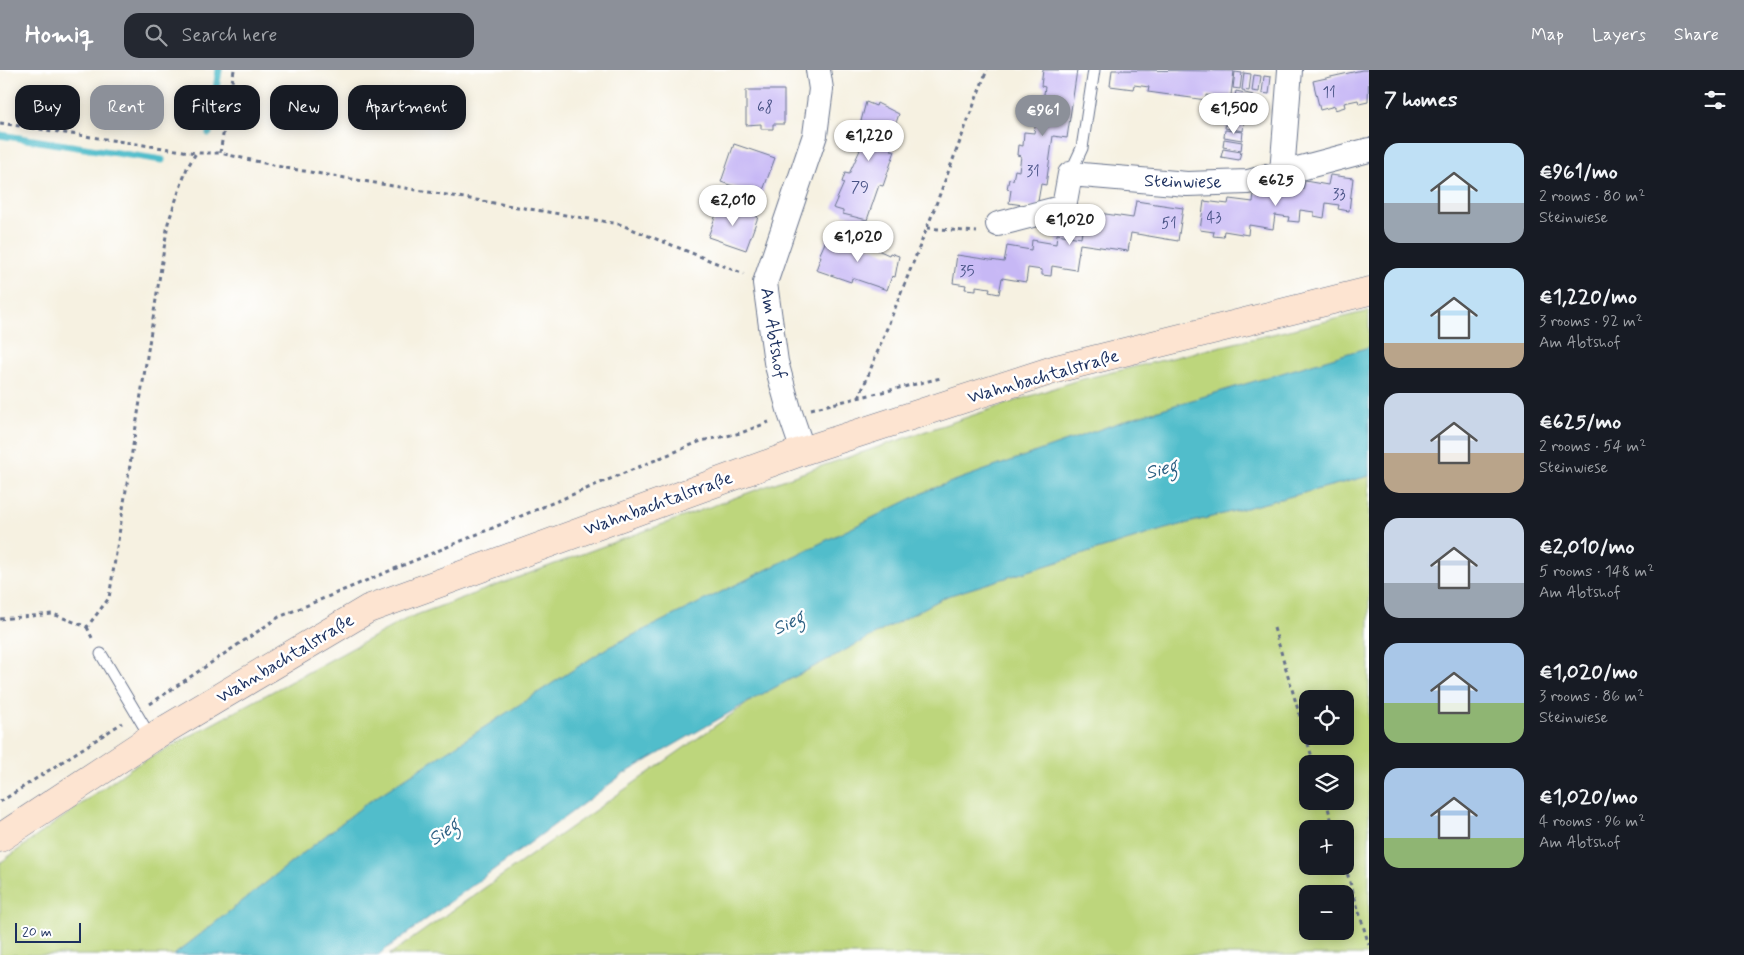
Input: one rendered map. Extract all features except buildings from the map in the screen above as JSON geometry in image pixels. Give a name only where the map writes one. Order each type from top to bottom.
[{"type":"main road","name":"Wahnbachtalstraße","points":[[0,838],[151,738],[368,609],[803,451],[1056,369],[1369,290]]},
{"type":"street","name":"Am Abtshof","points":[[803,451],[790,414],[776,362],[765,283],[815,135],[821,89],[818,70]]},
{"type":"street","points":[[1282,173],[1290,70]]},
{"type":"street","name":"Steinwiese","points":[[1070,174],[1186,184],[1248,182],[1369,150]]},
{"type":"street","points":[[998,224],[1064,207],[1070,174]]},
{"type":"lane","points":[[1070,174],[1082,148],[1094,70]]},
{"type":"lane","points":[[101,654],[151,738]]},
{"type":"path","points":[[220,153],[234,70]]},
{"type":"path","points":[[859,398],[927,228],[987,70]]},
{"type":"path","points":[[0,123],[196,153],[220,153],[286,168],[618,224],[765,283]]},
{"type":"path","points":[[0,619],[53,614],[87,627],[109,598],[168,223],[187,168],[196,153]]},
{"type":"path","points":[[927,228],[984,233],[998,224]]},
{"type":"path","points":[[1274,628],[1311,755]]},
{"type":"path","points":[[1348,875],[1369,945]]},
{"type":"green space","points":[[1369,311],[1369,347],[1132,418],[929,490],[607,648],[367,803],[174,955],[0,955],[0,863],[131,768],[408,618],[813,469],[1075,381]]},
{"type":"green space","points":[[1369,476],[1369,955],[389,955],[755,698],[947,596],[1165,529]]},
{"type":"water","name":"Sieg","points":[[1369,347],[1369,476],[1165,529],[947,596],[755,698],[622,775],[378,955],[174,955],[367,803],[607,648],[929,490],[1132,418]]},
{"type":"waterway","points":[[209,133],[219,70]]},
{"type":"waterway","points":[[0,135],[162,160]]}]
